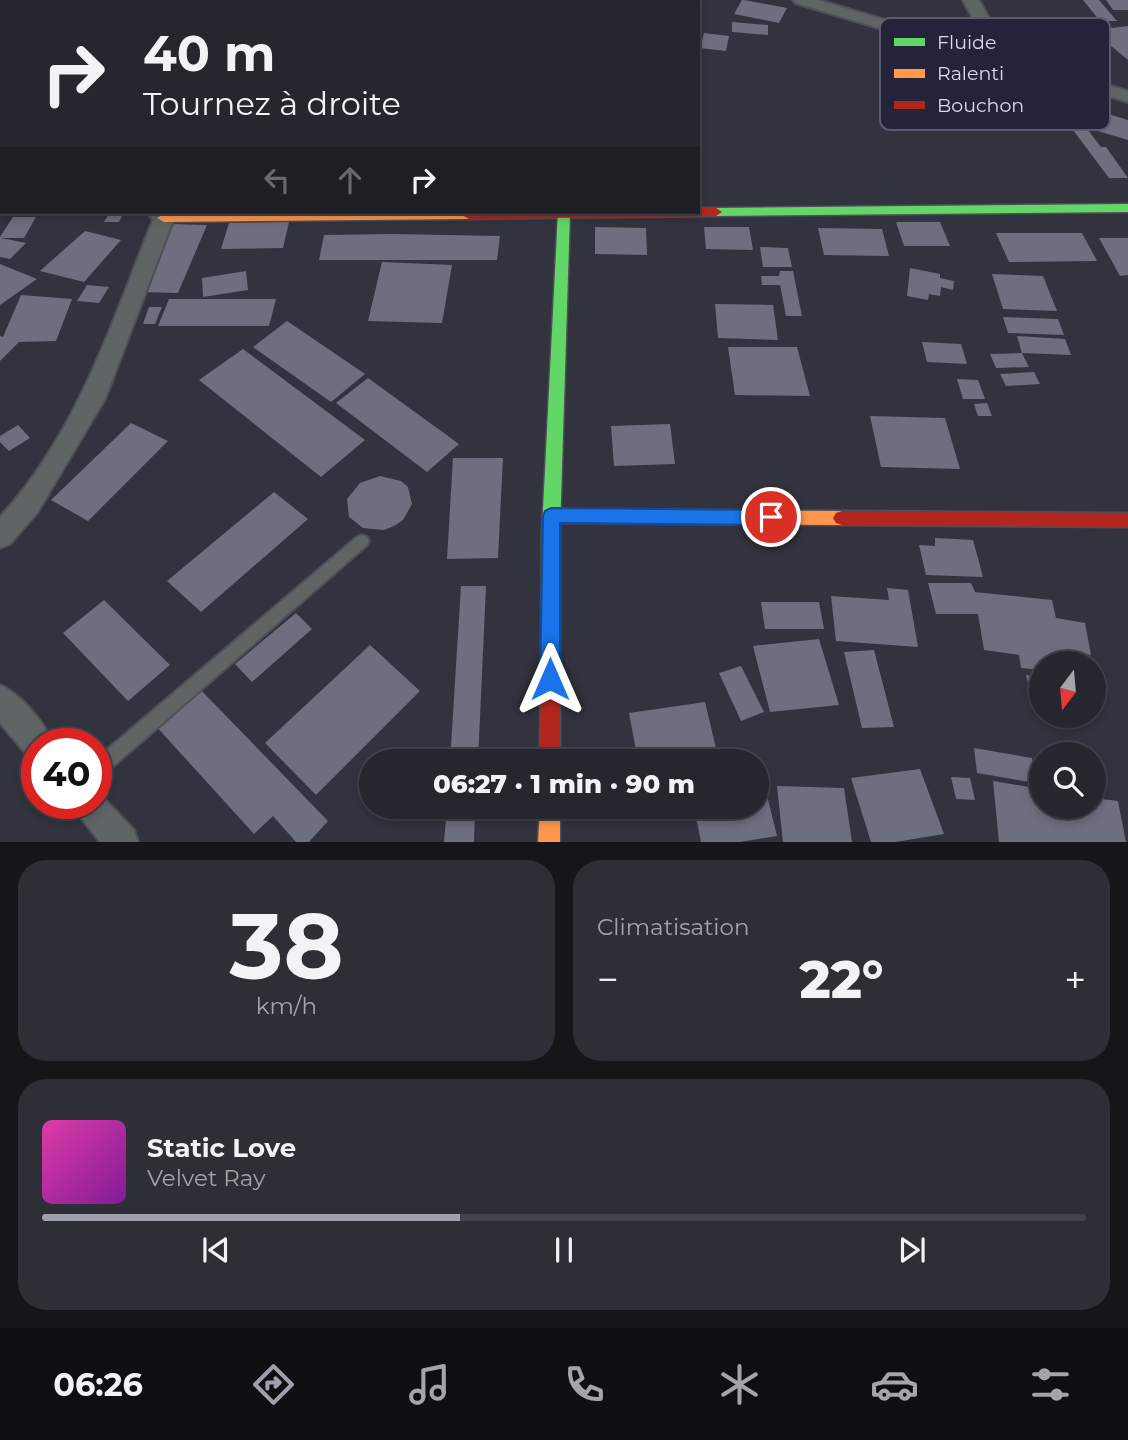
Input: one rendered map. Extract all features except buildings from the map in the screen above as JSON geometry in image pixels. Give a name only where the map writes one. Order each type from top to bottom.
[{"type":"street","points":[[801,0],[880,23]]},
{"type":"street","points":[[971,0],[981,18]]},
{"type":"street","points":[[1110,91],[1128,97]]},
{"type":"street","points":[[700,212],[1128,208]]},
{"type":"street","points":[[0,536],[28,505],[93,399],[160,215],[362,214]]},
{"type":"street","points":[[550,749],[551,516],[564,214]]},
{"type":"street","points":[[551,516],[1128,520]]},
{"type":"street","points":[[0,700],[24,728]]},
{"type":"street","points":[[103,819],[122,842]]},
{"type":"street","points":[[549,842],[550,819]]},
{"type":"lane","points":[[112,756],[362,541]]},
{"type":"traffic: fast","points":[[716,212],[1128,208]]},
{"type":"traffic: fast","points":[[551,530],[564,214]]},
{"type":"traffic: slow","points":[[164,218],[469,215]]},
{"type":"traffic: slow","points":[[551,516],[842,518]]},
{"type":"traffic: slow","points":[[549,842],[550,819]]},
{"type":"traffic: jam","points":[[700,212],[716,212]]},
{"type":"traffic: jam","points":[[469,215],[551,214]]},
{"type":"traffic: jam","points":[[842,518],[1128,520]]},
{"type":"traffic: jam","points":[[550,749],[551,530]]},
{"type":"route","points":[[550,679],[551,516],[771,517]]}]
